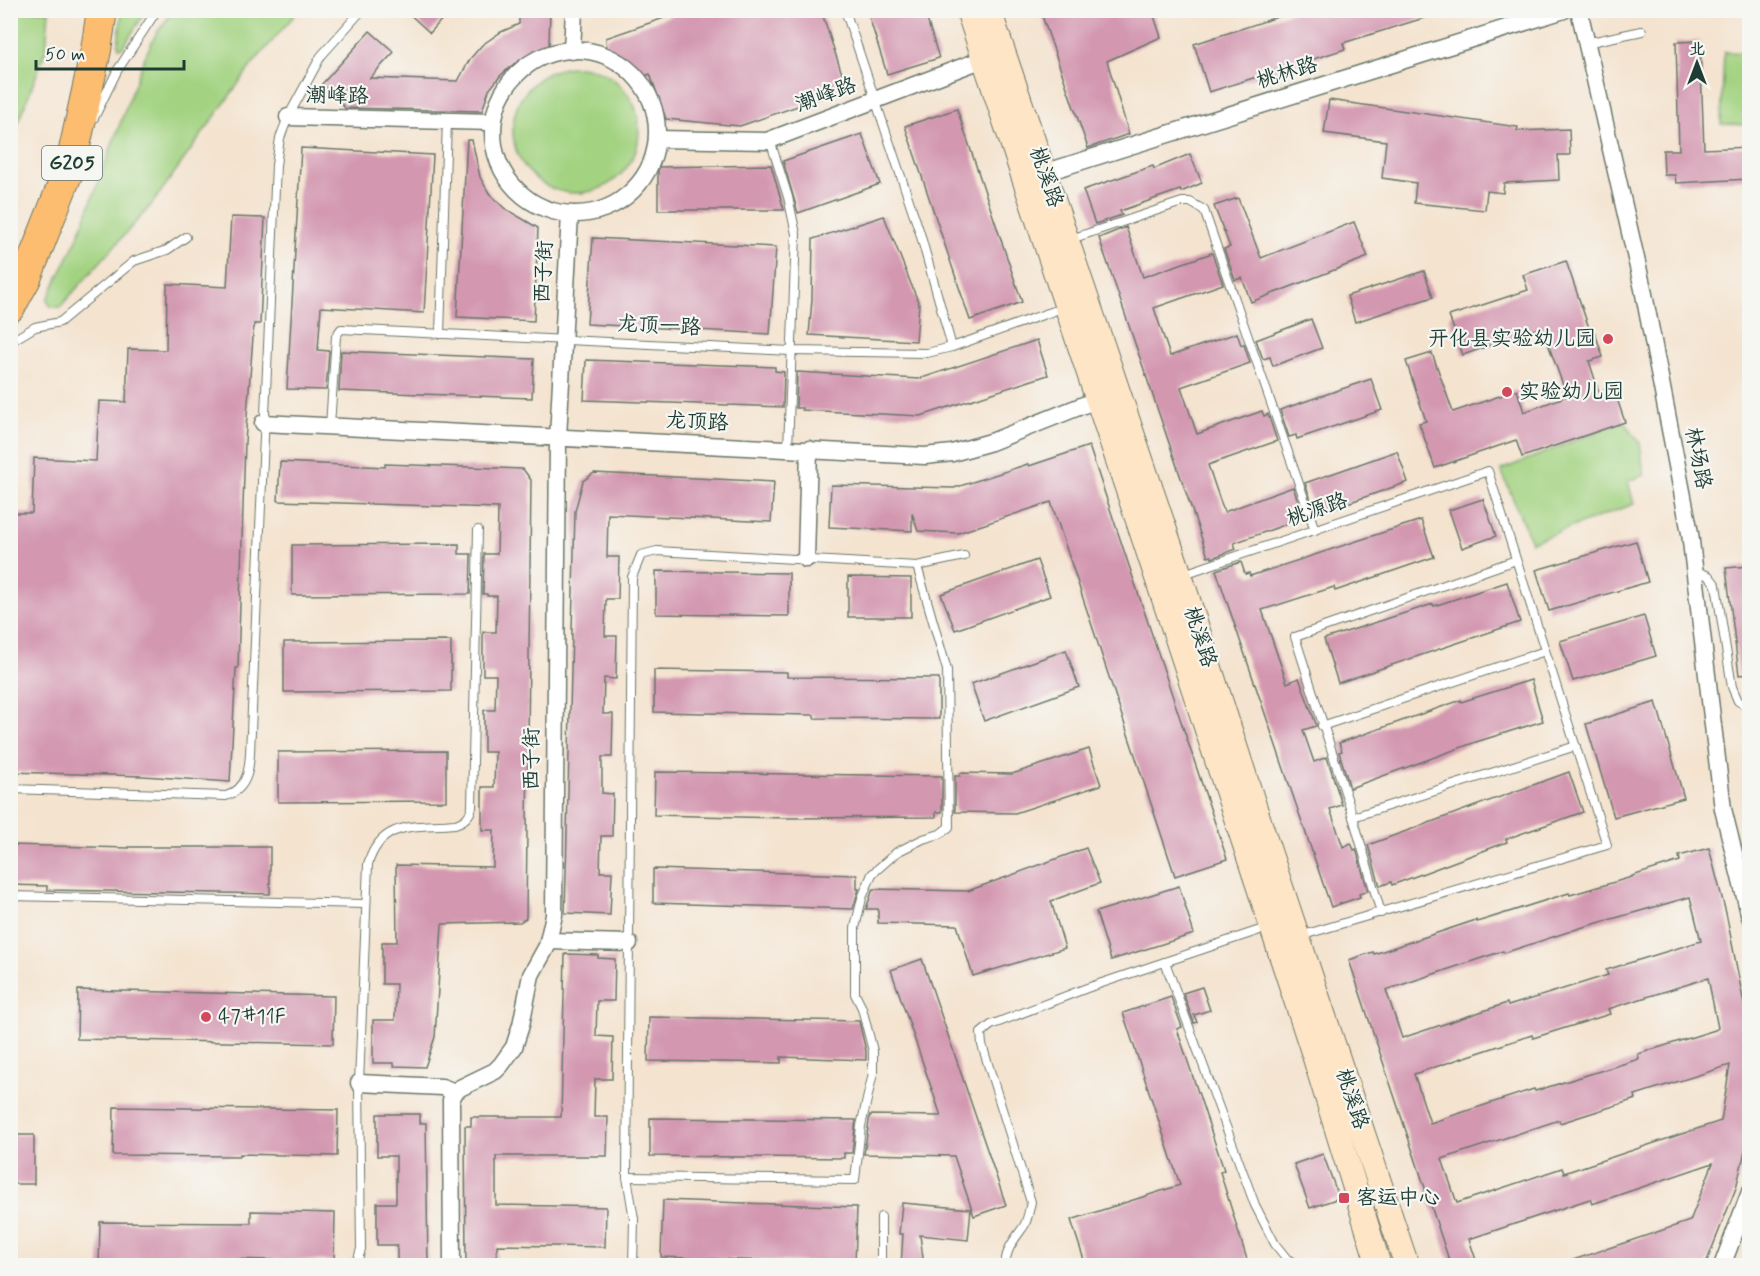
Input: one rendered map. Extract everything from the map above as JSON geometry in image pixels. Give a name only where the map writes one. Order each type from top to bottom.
[{"type":"highway","name":"G205","points":[[10,307],[26,278],[71,164],[96,50],[102,10]]},
{"type":"street","points":[[572,51],[574,10]]},
{"type":"street","name":"桃溪路","points":[[968,10],[994,55],[1035,176],[1067,306],[1108,395]]},
{"type":"street","name":"桃溪路","points":[[989,10],[994,55]]},
{"type":"street","name":"桃林路","points":[[1035,176],[1564,10]]},
{"type":"street","name":"林场路","points":[[1579,10],[1643,289],[1696,571],[1723,809],[1749,917]]},
{"type":"street","points":[[572,51],[599,54],[624,67],[643,87],[655,112],[657,139],[651,164],[638,185],[625,197],[595,212],[570,214],[543,208],[520,194],[503,174],[494,148],[493,122],[499,100],[511,80],[528,65],[549,54],[572,51]]},
{"type":"street","name":"潮峰路","points":[[657,139],[770,140],[994,55]]},
{"type":"street","name":"潮峰路","points":[[288,117],[493,122]]},
{"type":"street","name":"桃溪路","points":[[1035,176],[1067,240],[1108,395],[1285,931],[1407,1266]]},
{"type":"street","name":"西子街","points":[[455,1092],[495,1071],[507,1058],[518,1038],[531,975],[548,941],[554,915],[558,438],[570,214]]},
{"type":"street","name":"龙顶路","points":[[263,423],[926,456],[951,453],[991,442],[1108,395]]},
{"type":"street","points":[[806,559],[808,449]]},
{"type":"street","name":"桃溪路","points":[[1285,931],[1379,1266]]},
{"type":"street","points":[[548,941],[629,943]]},
{"type":"street","points":[[359,1083],[442,1087],[455,1092],[451,1113],[452,1266]]},
{"type":"street","points":[[1722,1266],[1749,1192]]},
{"type":"lane","points":[[92,122],[117,71],[157,10]]},
{"type":"lane","points":[[10,789],[226,796],[240,790],[245,783],[249,766],[251,732],[263,423],[276,165],[280,138],[288,117],[321,56],[363,10]]},
{"type":"lane","points":[[846,10],[920,233],[951,347]]},
{"type":"lane","points":[[1586,43],[1642,31]]},
{"type":"lane","points":[[440,334],[447,121]]},
{"type":"lane","points":[[71,164],[87,133]]},
{"type":"lane","points":[[770,140],[788,197],[795,234],[788,449]]},
{"type":"lane","points":[[1067,240],[1182,202],[1190,202],[1204,210],[1315,530]]},
{"type":"lane","points":[[10,342],[35,327],[60,321],[134,261],[167,250],[186,237]]},
{"type":"lane","name":"龙顶一路","points":[[330,426],[336,336],[341,329],[791,351],[927,353],[951,347],[1067,306]]},
{"type":"lane","name":"桃源路","points":[[1169,579],[1488,471],[1516,560]]},
{"type":"lane","points":[[356,1266],[361,1249],[359,1083],[368,864],[373,848],[383,836],[398,829],[456,824],[462,822],[471,813],[478,530]]},
{"type":"lane","points":[[633,1266],[634,1219],[627,1177],[632,577],[641,555],[657,551],[917,566],[964,556]]},
{"type":"lane","points":[[1005,1266],[1006,1254],[1015,1236],[1025,1225],[1030,1202],[982,1045],[981,1033],[991,1025],[1087,988],[1165,962],[1285,931],[1381,913],[1607,845],[1516,560],[1295,637],[1353,817],[1381,913]]},
{"type":"lane","points":[[627,1177],[855,1180],[861,1126],[873,1073],[873,1051],[862,1008],[855,994],[855,928],[862,898],[872,874],[897,852],[949,828],[947,670],[917,566]]},
{"type":"lane","points":[[1696,571],[1709,576],[1716,585],[1732,687],[1738,701],[1749,708]]},
{"type":"lane","points":[[1322,726],[1545,651]]},
{"type":"lane","points":[[1353,817],[1576,746]]},
{"type":"lane","points":[[10,896],[366,904]]},
{"type":"lane","points":[[1165,962],[1255,1205],[1275,1244],[1287,1259],[1300,1266]]},
{"type":"lane","points":[[881,1217],[881,1266]]},
{"type":"green space","points":[[11,10],[49,11],[46,50],[11,141]]},
{"type":"green space","points":[[122,11],[146,11],[123,47],[119,48],[118,45]]},
{"type":"green space","points":[[173,11],[298,11],[251,66],[152,204],[60,307],[51,307],[47,300],[78,237],[144,59],[156,34]]},
{"type":"green space","points":[[1724,52],[1749,53],[1749,125],[1721,124]]},
{"type":"green space","points":[[576,67],[600,71],[621,85],[635,106],[639,130],[635,154],[621,175],[600,189],[576,193],[552,189],[531,175],[517,154],[513,130],[517,106],[531,85],[552,71]]},
{"type":"green space","points":[[1624,421],[1640,443],[1644,475],[1628,481],[1634,504],[1531,542],[1501,470]]},
{"type":"building","points":[[405,10],[450,10],[430,33]]},
{"type":"building","points":[[519,10],[550,10],[549,46],[514,64],[501,75],[489,90],[482,111],[345,108],[322,84],[370,31],[394,52],[370,78],[458,81],[470,59],[482,45],[501,32],[519,24]]},
{"type":"building","points":[[687,10],[821,10],[847,89],[740,126],[666,119],[650,74],[642,77],[629,62],[607,51],[606,38]]},
{"type":"building","points":[[867,10],[924,10],[939,58],[887,74]]},
{"type":"building","points":[[1040,10],[1152,10],[1161,37],[1107,61],[1129,134],[1088,148]]},
{"type":"building","points":[[1299,10],[1436,10],[1437,14],[1343,43],[1345,49],[1209,92],[1194,44]]},
{"type":"building","points":[[1700,41],[1704,149],[1749,147],[1749,179],[1676,183],[1675,175],[1664,175],[1663,150],[1679,150],[1676,42]]},
{"type":"building","points":[[1329,100],[1518,127],[1517,131],[1569,129],[1570,155],[1558,155],[1559,180],[1504,183],[1503,193],[1487,191],[1485,210],[1414,203],[1416,183],[1382,178],[1386,141],[1324,133]]},
{"type":"building","points":[[957,109],[1022,302],[970,320],[905,126]]},
{"type":"building","points":[[862,134],[880,184],[798,213],[783,161]]},
{"type":"building","points":[[467,140],[472,140],[480,177],[489,193],[504,208],[538,228],[534,321],[457,317]]},
{"type":"building","points":[[301,148],[433,155],[424,313],[321,307],[318,350],[329,351],[326,390],[287,389]]},
{"type":"building","points":[[1190,154],[1202,183],[1120,211],[1122,215],[1095,224],[1083,190],[1153,166],[1154,169]]},
{"type":"building","points":[[771,165],[784,210],[658,210],[658,167]]},
{"type":"building","points":[[1238,198],[1261,258],[1354,222],[1368,257],[1251,302],[1242,278],[1235,280],[1224,249],[1230,247],[1214,206]]},
{"type":"building","points":[[884,216],[919,304],[916,341],[809,335],[813,239]]},
{"type":"building","points":[[231,217],[265,218],[260,324],[254,324],[245,442],[238,668],[236,668],[230,782],[143,776],[10,772],[10,513],[32,513],[34,458],[96,461],[99,401],[126,402],[128,349],[166,350],[167,284],[227,287]]},
{"type":"building","points":[[1126,227],[1143,277],[1212,253],[1223,284],[1154,308],[1170,356],[1237,333],[1241,345],[1244,344],[1250,363],[1181,387],[1197,434],[1262,411],[1264,416],[1268,414],[1277,441],[1208,465],[1224,512],[1293,487],[1304,518],[1234,543],[1236,549],[1212,558],[1208,557],[1099,238]]},
{"type":"building","points":[[593,238],[776,247],[770,334],[587,324]]},
{"type":"building","points":[[1566,261],[1589,328],[1593,327],[1603,357],[1589,361],[1599,392],[1613,387],[1625,422],[1522,457],[1516,440],[1435,468],[1419,423],[1426,421],[1406,361],[1432,353],[1453,412],[1517,390],[1524,412],[1567,396],[1542,327],[1463,355],[1449,316],[1528,290],[1523,275]]},
{"type":"building","points":[[1424,271],[1433,297],[1355,322],[1347,296]]},
{"type":"building","points":[[1311,319],[1322,348],[1273,366],[1270,357],[1263,359],[1256,340]]},
{"type":"building","points":[[1037,340],[1048,375],[921,416],[796,408],[797,372],[919,379]]},
{"type":"building","points":[[341,351],[534,359],[532,398],[339,391]]},
{"type":"building","points":[[586,360],[775,367],[775,371],[784,372],[783,407],[584,400]]},
{"type":"building","points":[[1371,379],[1382,410],[1297,439],[1296,435],[1289,437],[1280,410]]},
{"type":"building","points":[[1089,446],[1227,859],[1175,876],[1051,502],[958,533],[918,531],[912,513],[912,531],[829,527],[831,485],[954,488]]},
{"type":"building","points":[[1397,451],[1408,482],[1316,514],[1305,483]]},
{"type":"building","points":[[280,462],[385,467],[385,464],[523,469],[531,480],[526,918],[520,922],[442,924],[435,1037],[425,1067],[373,1063],[373,1020],[395,1020],[396,984],[382,984],[382,942],[397,942],[396,865],[493,867],[494,830],[482,830],[482,787],[494,787],[495,752],[484,752],[484,710],[495,710],[496,675],[483,675],[483,632],[496,632],[497,596],[483,594],[484,554],[497,554],[498,508],[278,501]]},
{"type":"building","points":[[594,473],[774,482],[771,522],[608,514],[607,557],[619,557],[618,599],[606,599],[605,636],[617,636],[616,679],[604,678],[603,714],[613,714],[612,757],[602,757],[602,793],[613,794],[612,836],[601,836],[600,872],[612,872],[610,915],[565,913],[575,511],[583,481]]},
{"type":"building","points":[[1483,499],[1496,536],[1462,548],[1449,510]]},
{"type":"building","points":[[1421,520],[1434,557],[1335,591],[1334,587],[1262,610],[1287,683],[1299,678],[1316,724],[1316,726],[1303,730],[1314,762],[1327,757],[1342,805],[1330,809],[1343,847],[1351,843],[1354,850],[1356,849],[1368,891],[1359,894],[1360,897],[1331,907],[1216,570],[1241,562],[1245,574],[1249,573],[1250,576]]},
{"type":"building","points":[[1636,541],[1648,582],[1549,611],[1536,570]]},
{"type":"building","points":[[459,544],[459,554],[471,554],[470,594],[292,595],[292,545]]},
{"type":"building","points":[[1037,560],[1050,596],[955,630],[941,594]]},
{"type":"building","points":[[1749,566],[1749,674],[1739,675],[1726,568]]},
{"type":"building","points":[[656,571],[789,573],[789,616],[656,614]]},
{"type":"building","points":[[848,577],[911,578],[911,617],[848,617]]},
{"type":"building","points":[[1507,582],[1520,622],[1338,683],[1324,639]]},
{"type":"building","points":[[1644,616],[1656,656],[1573,681],[1560,641]]},
{"type":"building","points":[[451,641],[451,691],[284,692],[284,642]]},
{"type":"building","points":[[1066,650],[1079,687],[984,721],[971,684]]},
{"type":"building","points":[[654,670],[787,672],[787,677],[939,678],[939,719],[814,718],[814,715],[654,712]]},
{"type":"building","points":[[1531,680],[1543,721],[1476,742],[1350,788],[1339,752],[1342,751],[1339,743],[1461,700],[1461,702]]},
{"type":"building","points":[[1656,702],[1684,798],[1614,817],[1586,724]]},
{"type":"building","points":[[1089,749],[1101,785],[1015,813],[955,812],[955,776],[960,776],[960,773],[1012,774]]},
{"type":"building","points":[[446,751],[446,801],[278,802],[278,752]]},
{"type":"building","points":[[655,772],[942,776],[942,812],[936,812],[936,817],[787,818],[654,815]]},
{"type":"building","points":[[1569,772],[1583,812],[1506,839],[1507,842],[1392,885],[1391,882],[1380,886],[1368,845]]},
{"type":"building","points":[[10,845],[129,848],[270,847],[270,894],[47,890],[47,886],[10,885]]},
{"type":"building","points":[[1086,848],[1100,883],[1051,901],[1065,948],[973,976],[957,925],[878,923],[878,909],[866,909],[873,889],[968,891]]},
{"type":"building","points":[[1709,848],[1726,913],[1749,1029],[1749,1135],[1736,1188],[1705,1266],[1564,1266],[1564,1263],[1690,1221],[1713,1163],[1592,1204],[1590,1199],[1469,1239],[1478,1266],[1451,1266],[1349,960],[1476,920],[1477,922],[1569,893],[1570,895],[1632,877],[1680,861],[1679,856]],"holes":[[[1690,897],[1701,941],[1606,970],[1608,975],[1508,1006],[1507,1003],[1402,1038],[1386,990],[1503,951],[1504,953],[1580,928]],[[1708,978],[1718,1028],[1638,1054],[1639,1059],[1535,1091],[1534,1089],[1430,1123],[1414,1074],[1532,1035],[1533,1038],[1610,1014],[1608,1009]],[[1730,1065],[1721,1121],[1564,1173],[1562,1168],[1457,1203],[1442,1159],[1559,1120],[1560,1123],[1636,1099],[1635,1095]]]},
{"type":"building","points":[[653,869],[857,875],[857,889],[859,889],[853,909],[653,903]]},
{"type":"building","points":[[1179,886],[1194,934],[1111,960],[1096,912]]},
{"type":"building","points":[[565,954],[598,955],[598,958],[615,959],[614,1001],[597,1001],[596,1036],[613,1037],[612,1079],[595,1079],[594,1117],[608,1117],[607,1156],[496,1156],[496,1205],[606,1207],[605,1247],[497,1245],[497,1266],[466,1266],[465,1126],[471,1126],[471,1117],[561,1117]]},
{"type":"building","points":[[922,959],[1006,1205],[974,1216],[954,1156],[864,1154],[870,1115],[941,1116],[891,970]]},
{"type":"building","points":[[1202,987],[1210,1010],[1194,1015],[1197,1022],[1194,1023],[1183,993]]},
{"type":"building","name":"47#11F","points":[[78,990],[334,996],[333,1044],[77,1039]]},
{"type":"building","points":[[1171,997],[1182,1027],[1177,1029],[1224,1170],[1220,1172],[1249,1266],[1086,1266],[1071,1220],[1180,1185],[1123,1013]]},
{"type":"building","points":[[649,1017],[859,1021],[866,1060],[781,1057],[781,1063],[648,1061]]},
{"type":"building","points":[[114,1107],[338,1110],[337,1156],[113,1155]]},
{"type":"building","points":[[377,1114],[420,1114],[420,1123],[426,1123],[428,1266],[397,1266],[397,1245],[377,1245],[377,1203],[396,1203],[396,1156],[377,1156]]},
{"type":"building","points":[[650,1118],[856,1120],[852,1153],[844,1153],[844,1158],[650,1156]]},
{"type":"building","points":[[10,1135],[34,1135],[34,1184],[10,1184]]},
{"type":"building","points":[[1323,1154],[1339,1198],[1310,1208],[1294,1164]]},
{"type":"building","points":[[663,1200],[857,1207],[855,1264],[661,1257]]},
{"type":"building","points":[[902,1203],[971,1209],[968,1240],[920,1235],[924,1266],[901,1266],[903,1234],[899,1234]]},
{"type":"building","points":[[251,1211],[335,1213],[334,1261],[226,1259],[225,1266],[99,1266],[100,1222],[251,1223]]},
{"type":"place","name":"开化县实验幼儿园","points":[[1608,339]]},
{"type":"place","name":"实验幼儿园","points":[[1507,392]]},
{"type":"place","name":"47#11F","points":[[206,1017]]},
{"type":"place","name":"客运中心","points":[[1344,1198]]}]
